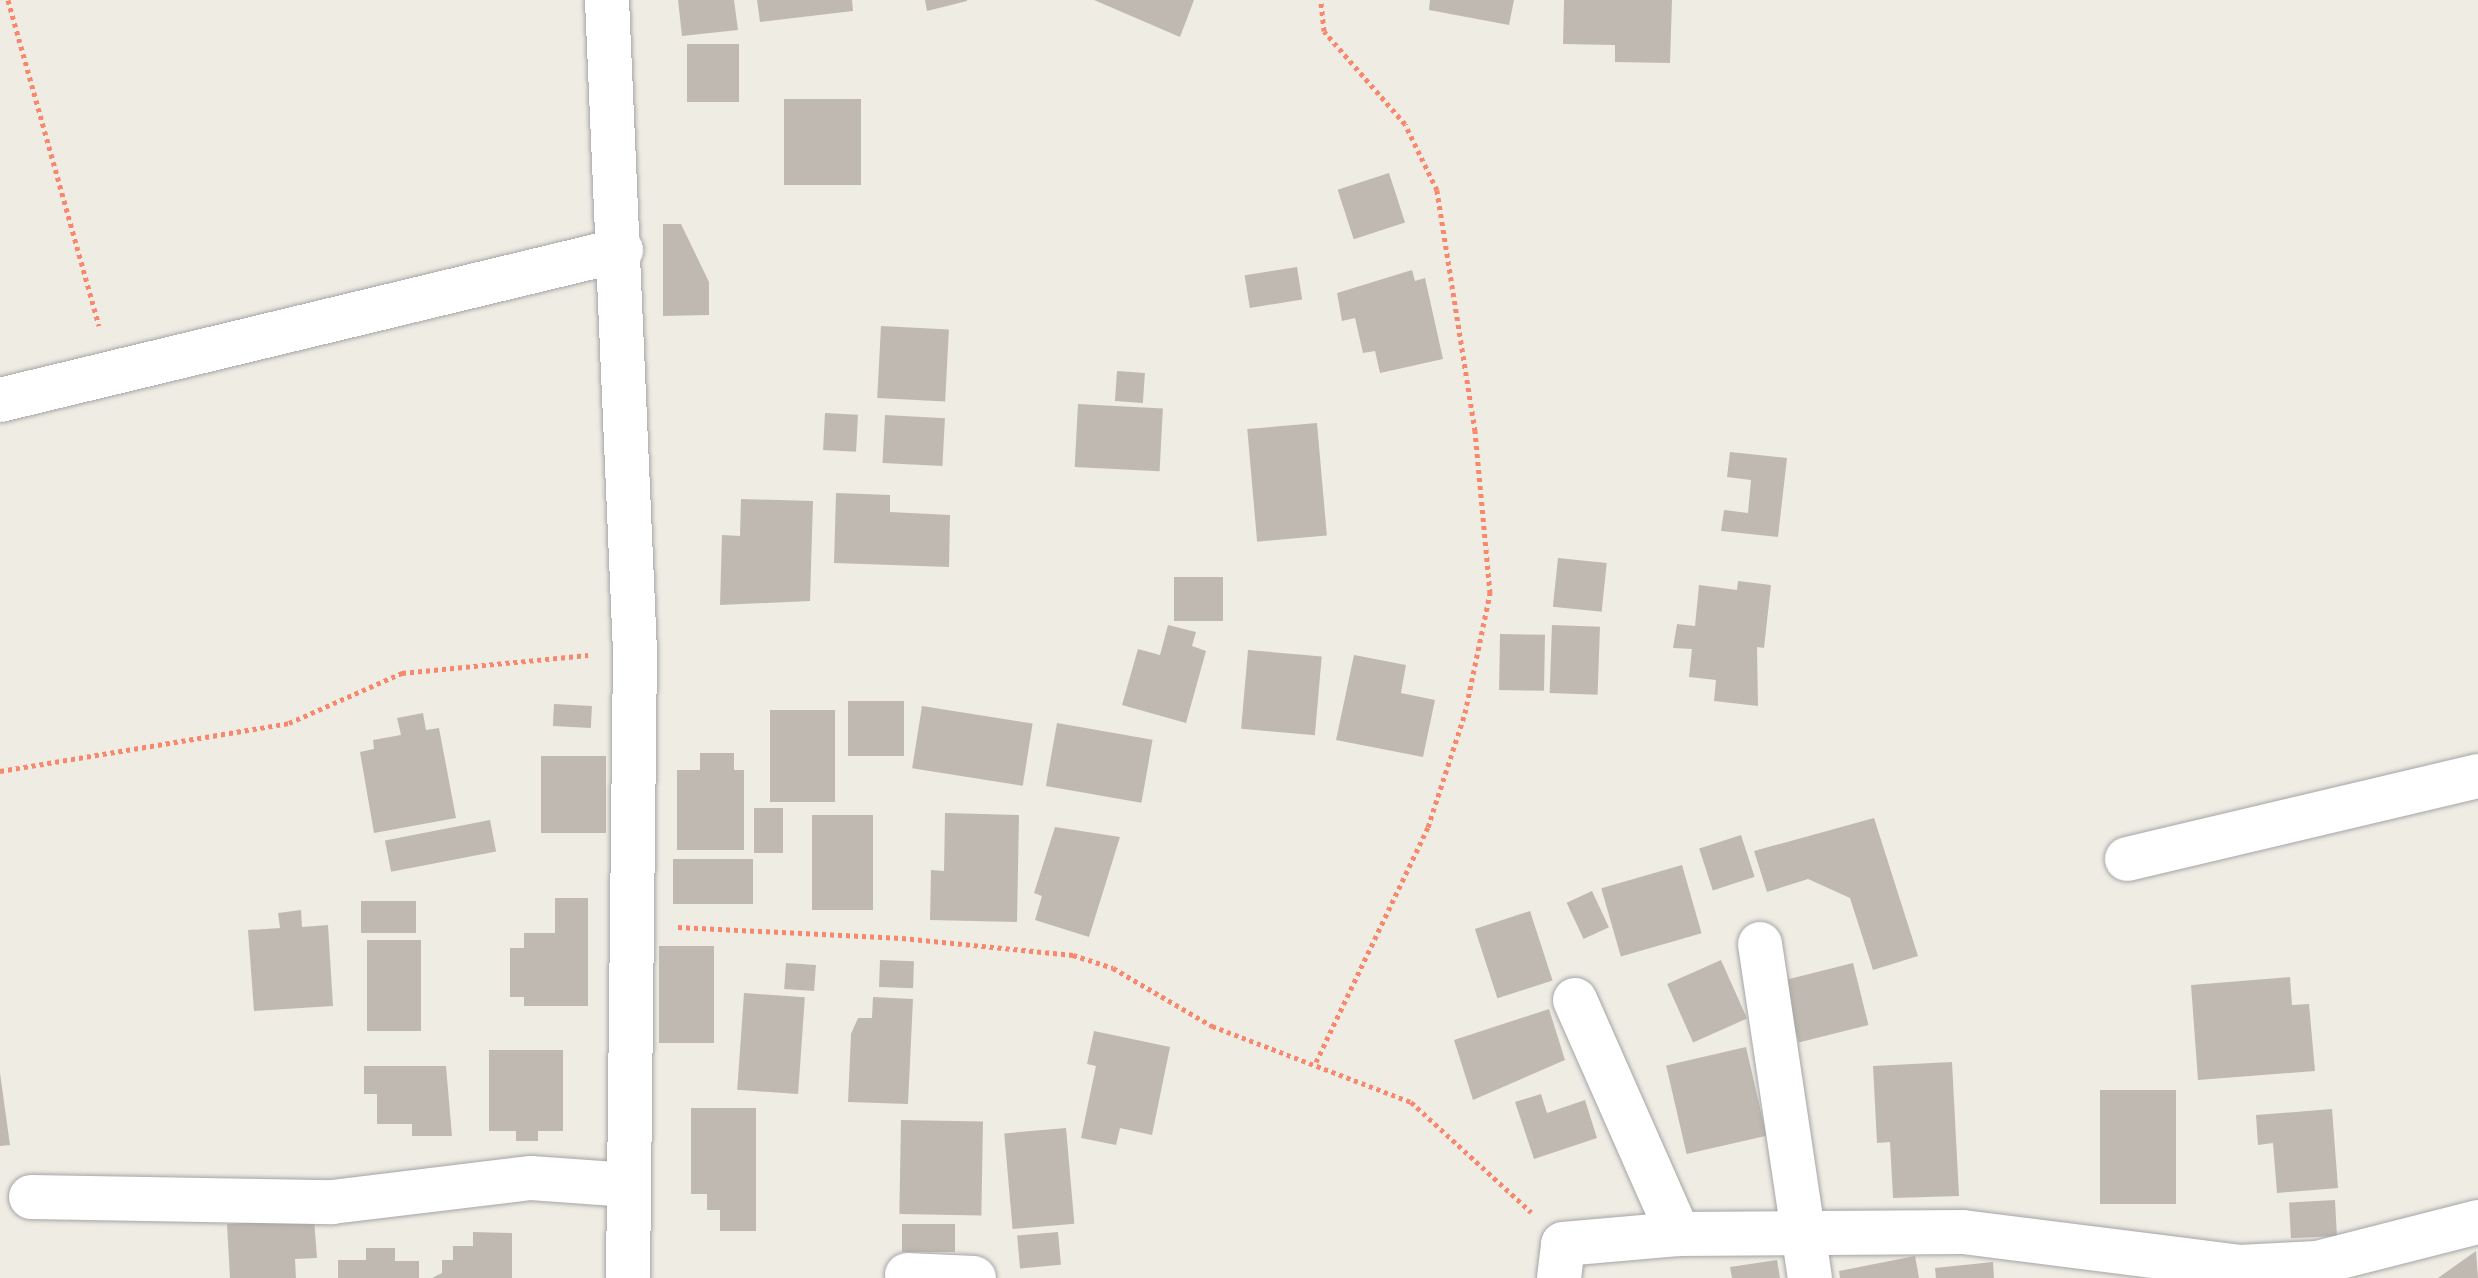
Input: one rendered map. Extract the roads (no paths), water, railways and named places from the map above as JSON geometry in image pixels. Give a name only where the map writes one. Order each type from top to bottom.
[{"type":"street","points":[[607,0],[621,250],[635,651],[628,1278]]},
{"type":"street","points":[[0,400],[113,376],[621,250]]},
{"type":"street","points":[[2127,859],[2478,776]]},
{"type":"street","points":[[1760,944],[1810,1278]]},
{"type":"street","points":[[1575,1000],[1678,1234]]},
{"type":"street","points":[[31,1197],[332,1202],[531,1178],[629,1185]]},
{"type":"street","points":[[1561,1261],[1678,1234],[1804,1232],[2057,1259],[2239,1267],[2393,1263],[2478,1222]]},
{"type":"street","points":[[907,1275],[974,1278]]}]
